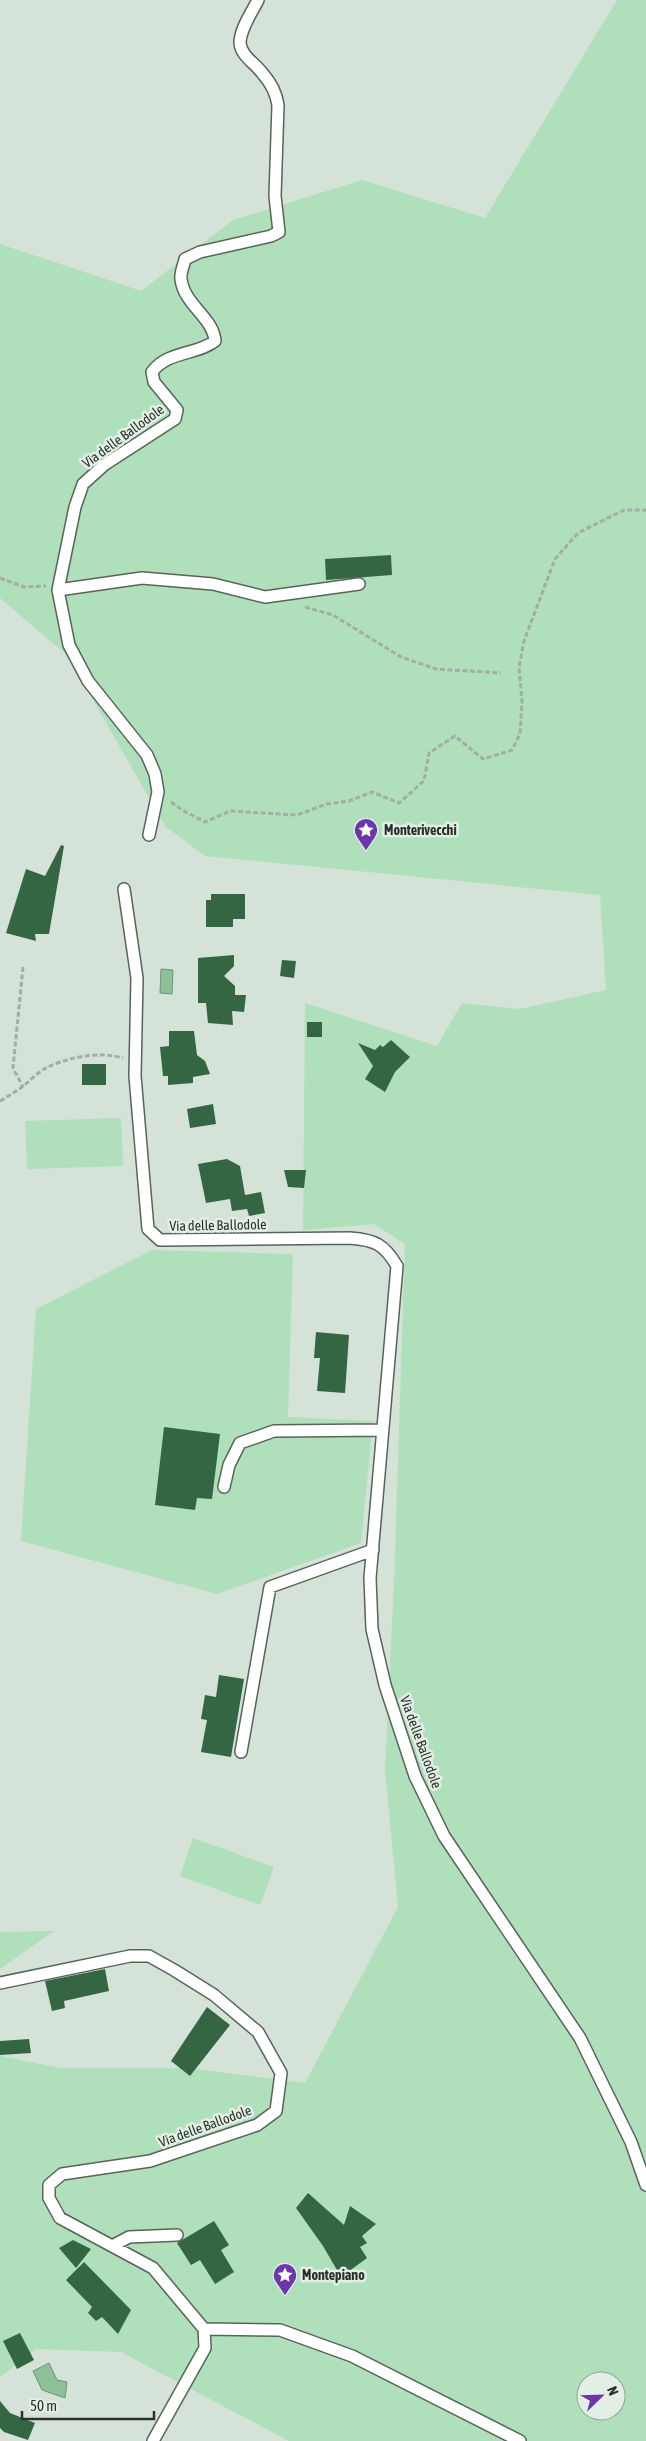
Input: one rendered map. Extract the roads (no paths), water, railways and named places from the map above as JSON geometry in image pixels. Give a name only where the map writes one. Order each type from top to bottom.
[{"type":"lane","name":"Via delle Ballodole","points":[[149,835],[158,792],[155,774],[147,755],[88,681],[69,645],[58,590],[75,508],[83,484],[104,465],[175,419],[177,410],[154,382],[152,372],[158,364],[184,353],[208,347],[215,341],[214,332],[188,300],[180,278],[185,259],[200,252],[271,236],[279,232],[275,196],[278,104],[275,91],[262,72],[246,57],[240,44],[242,33],[258,0]]},
{"type":"lane","points":[[58,590],[142,578],[213,584],[265,597],[359,584]]},
{"type":"lane","name":"Via delle Ballodole","points":[[124,889],[137,978],[136,1062],[148,1229],[160,1240],[350,1238],[372,1240],[388,1252],[397,1266],[370,1578],[372,1628],[385,1685],[415,1776],[444,1836],[580,2038],[631,2142],[646,2185]]},
{"type":"lane","points":[[224,1487],[229,1465],[240,1443],[274,1431],[383,1430]]},
{"type":"lane","points":[[242,1752],[270,1587],[372,1550]]},
{"type":"lane","name":"Via delle Ballodole","points":[[0,1983],[130,1956],[149,1956],[214,1995],[258,2032],[281,2073],[276,2111],[257,2125],[150,2161],[62,2174],[49,2185],[49,2198],[60,2218],[152,2268],[204,2329]]},
{"type":"lane","points":[[112,2246],[129,2237],[177,2234]]},
{"type":"lane","points":[[152,2441],[205,2348],[204,2329],[280,2330],[352,2356],[520,2441]]},
{"type":"place","name":"Monterivecchi","points":[[366,851]]},
{"type":"place","name":"Montepiano","points":[[285,2296]]}]
